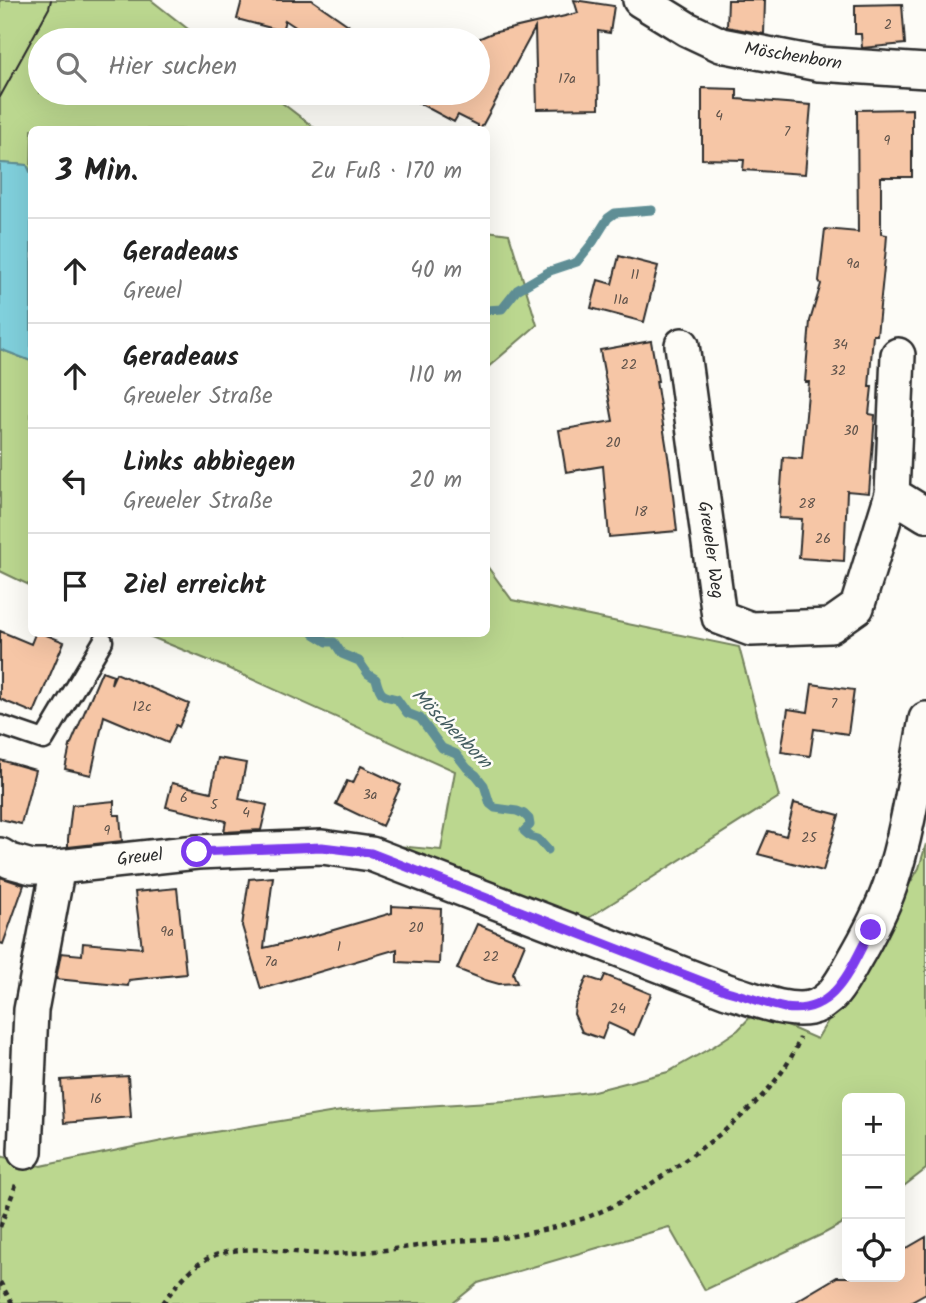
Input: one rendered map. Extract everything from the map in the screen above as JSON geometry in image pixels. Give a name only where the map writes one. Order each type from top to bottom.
[{"type":"street","name":"Möschenborn","points":[[640,0],[669,9],[721,45],[819,64],[926,71]]},
{"type":"street","name":"Greueler Weg","points":[[682,345],[719,617],[751,629],[830,626],[857,607],[892,494],[898,355]]},
{"type":"street","points":[[892,494],[926,515]]},
{"type":"street","points":[[811,1007],[828,998],[842,982],[871,930],[890,886],[907,821],[926,719]]},
{"type":"street","name":"Greuel","points":[[0,855],[10,861],[32,867],[58,867],[197,852],[322,847],[371,853],[727,991],[784,1007],[811,1007]]},
{"type":"street","points":[[25,1152],[31,1010],[58,867]]},
{"type":"lane","points":[[0,725],[44,740],[103,641]]},
{"type":"path","points":[[163,1303],[179,1283],[210,1257],[239,1250],[284,1250],[320,1254],[367,1252],[506,1237],[593,1215],[626,1199],[683,1162],[721,1134],[760,1099],[799,1042],[811,1007]]},
{"type":"path","points":[[0,1227],[14,1194],[25,1152]]},
{"type":"path","points":[[0,1282],[12,1303]]},
{"type":"green space","points":[[0,0],[151,0],[187,28],[28,28],[28,105],[285,105],[312,126],[28,126],[28,167],[0,163]]},
{"type":"green space","points":[[490,231],[509,234],[537,325],[490,365]]},
{"type":"green space","points":[[0,349],[28,360],[28,585],[0,571]]},
{"type":"green space","points":[[490,570],[512,600],[739,647],[779,797],[587,919],[375,844],[441,850],[455,771],[225,667],[151,637],[490,637]]},
{"type":"green space","points":[[926,844],[926,1169],[905,1185],[905,1093],[842,1093],[842,1224],[705,1290],[669,1227],[478,1283],[453,1303],[0,1303],[0,1156],[41,1166],[172,1139],[341,1111],[521,1100],[590,1092],[668,1072],[738,1030],[755,1012],[817,1039],[919,868]]},
{"type":"water","points":[[0,163],[28,167],[28,360],[0,349]]},
{"type":"building","points":[[242,0],[312,0],[353,28],[297,28],[285,20],[283,28],[271,28],[237,19]]},
{"type":"building","points":[[574,0],[614,6],[610,33],[598,31],[599,108],[537,109],[535,28],[482,126],[458,115],[454,122],[422,105],[490,105],[490,34],[578,13]]},
{"type":"building","points":[[728,0],[765,0],[764,34],[727,27]]},
{"type":"building","points":[[902,4],[905,44],[862,48],[861,34],[855,34],[855,5]]},
{"type":"building","points":[[702,88],[737,89],[737,99],[811,105],[805,174],[743,170],[744,160],[702,159]]},
{"type":"building","points":[[912,109],[912,177],[881,177],[881,234],[887,235],[877,335],[873,335],[869,387],[872,387],[869,414],[875,415],[869,493],[847,491],[844,561],[799,558],[802,519],[779,518],[783,457],[802,459],[809,382],[805,382],[810,321],[821,284],[819,281],[825,229],[858,232],[857,110]]},
{"type":"building","points":[[619,256],[658,266],[644,322],[591,308],[598,280],[612,284]]},
{"type":"building","points":[[651,341],[677,531],[609,537],[603,466],[566,472],[559,430],[613,421],[600,350]]},
{"type":"building","points":[[0,631],[31,644],[34,637],[52,637],[64,642],[34,713],[0,699]]},
{"type":"building","points":[[102,671],[113,675],[111,684],[116,673],[189,704],[168,743],[104,716],[91,775],[65,769],[70,746]]},
{"type":"building","points":[[812,684],[854,690],[848,734],[814,729],[810,756],[781,752],[788,709],[808,712]]},
{"type":"building","points":[[218,758],[246,763],[239,799],[267,805],[261,830],[224,832],[226,821],[166,807],[172,783],[211,792]]},
{"type":"building","points":[[0,760],[35,770],[21,824],[0,819]]},
{"type":"building","points":[[361,766],[401,785],[382,826],[336,804],[347,781],[353,783]]},
{"type":"building","points":[[114,801],[114,815],[120,815],[122,841],[68,847],[72,805]]},
{"type":"building","points":[[794,803],[839,815],[823,871],[758,854],[768,831],[786,836]]},
{"type":"building","points":[[0,877],[24,885],[3,944],[0,943]]},
{"type":"building","points":[[273,877],[264,948],[392,913],[392,906],[441,909],[439,964],[397,962],[397,949],[261,989],[242,926],[249,879]]},
{"type":"building","points":[[177,888],[186,974],[129,980],[128,986],[56,979],[61,953],[82,955],[83,943],[142,948],[135,892]]},
{"type":"building","points":[[477,924],[525,944],[513,973],[517,983],[499,984],[457,969]]},
{"type":"building","points":[[605,975],[651,994],[634,1035],[608,1023],[602,1039],[582,1032],[574,1014],[575,1006],[587,977],[602,982]]},
{"type":"building","points":[[128,1076],[131,1117],[64,1123],[61,1080]]},
{"type":"building","points":[[926,1237],[926,1293],[908,1303],[793,1303],[837,1277],[842,1277],[842,1282],[905,1282],[905,1249]]},
{"type":"waterway","points":[[490,310],[502,309],[517,290],[550,271],[577,262],[608,218],[615,213],[652,210]]},
{"type":"waterway","name":"Möschenborn","points":[[319,637],[327,642],[334,642],[342,654],[359,661],[368,674],[376,679],[382,694],[397,699],[407,713],[420,718],[442,748],[456,754],[476,775],[484,785],[490,804],[495,808],[524,814],[530,825],[524,831],[538,839],[548,850]]},
{"type":"tram line","points":[[38,28],[51,0]]},
{"type":"tram line","points":[[0,97],[28,46]]},
{"type":"route","points":[[197,852],[322,847],[371,853],[727,991],[784,1007],[811,1007],[835,992],[871,930]]}]
